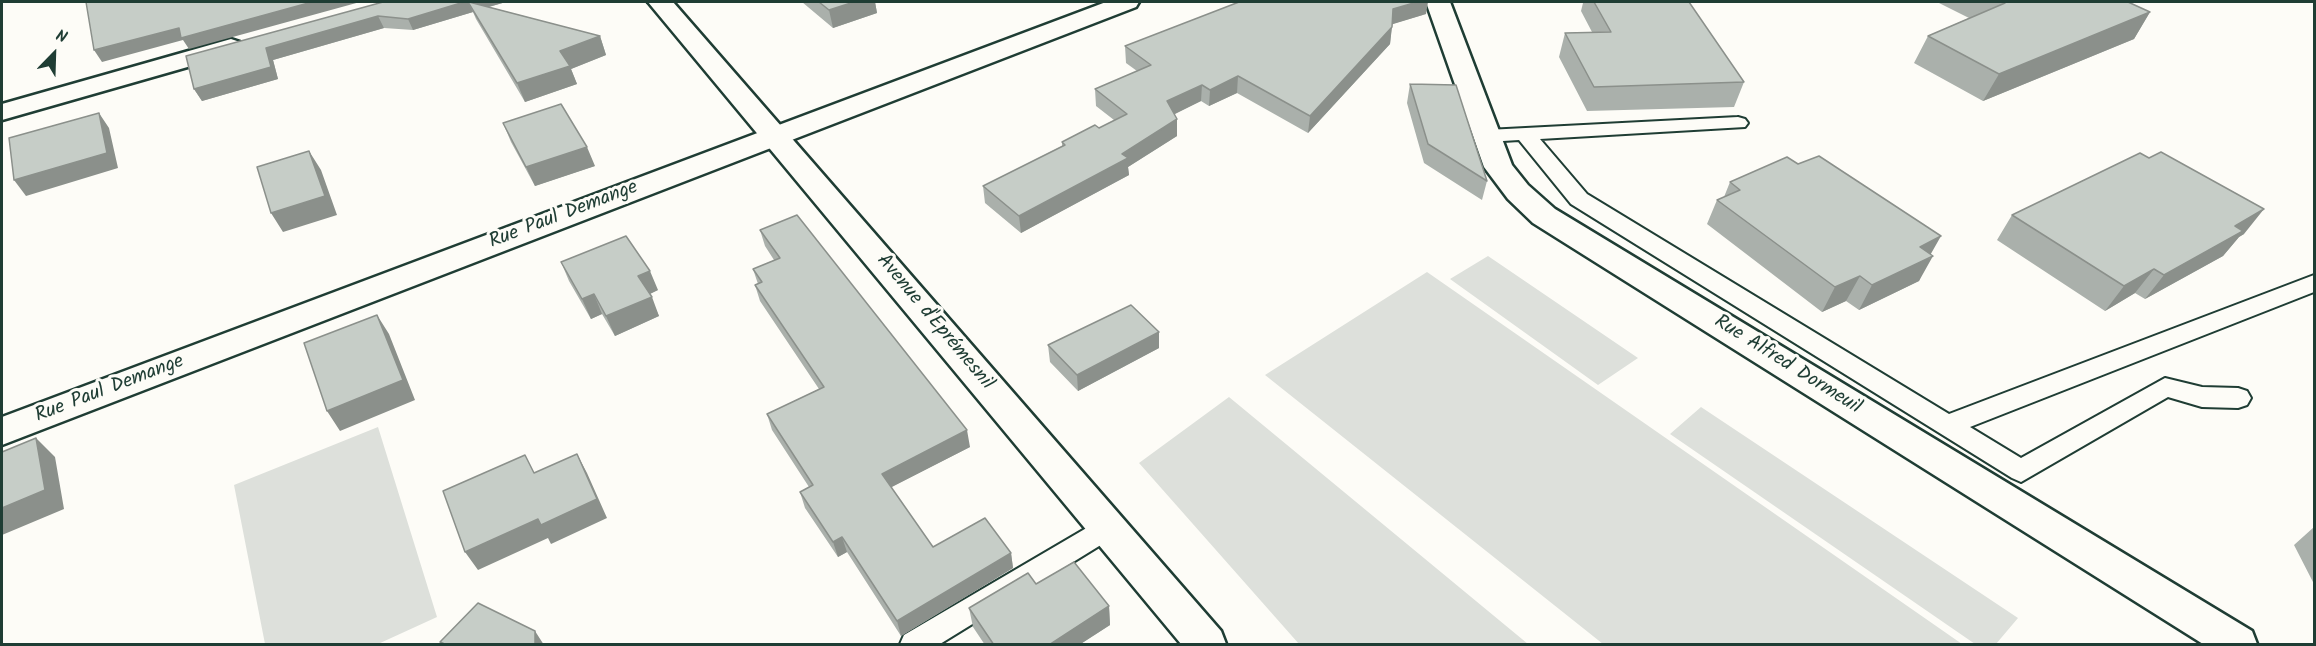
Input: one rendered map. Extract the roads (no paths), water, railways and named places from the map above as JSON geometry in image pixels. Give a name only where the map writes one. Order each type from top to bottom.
[{"type":"street","name":"Avenue d'Eprémesnil","points":[[660,2],[1206,645]]},
{"type":"street","name":"Rue Paul Demange","points":[[2,431],[1127,2]]},
{"type":"street","name":"Rue Alfred Dormeuil","points":[[1438,2],[1498,167],[1518,192],[1544,216],[2237,645]]},
{"type":"street","points":[[3,105],[259,40]]},
{"type":"lane","points":[[1487,136],[1738,123]]},
{"type":"lane","points":[[1525,135],[1579,199],[2021,471],[2165,387],[2202,397],[2238,398]]},
{"type":"lane","points":[[1947,425],[2314,283]]},
{"type":"lane","points":[[915,645],[1107,528]]}]
